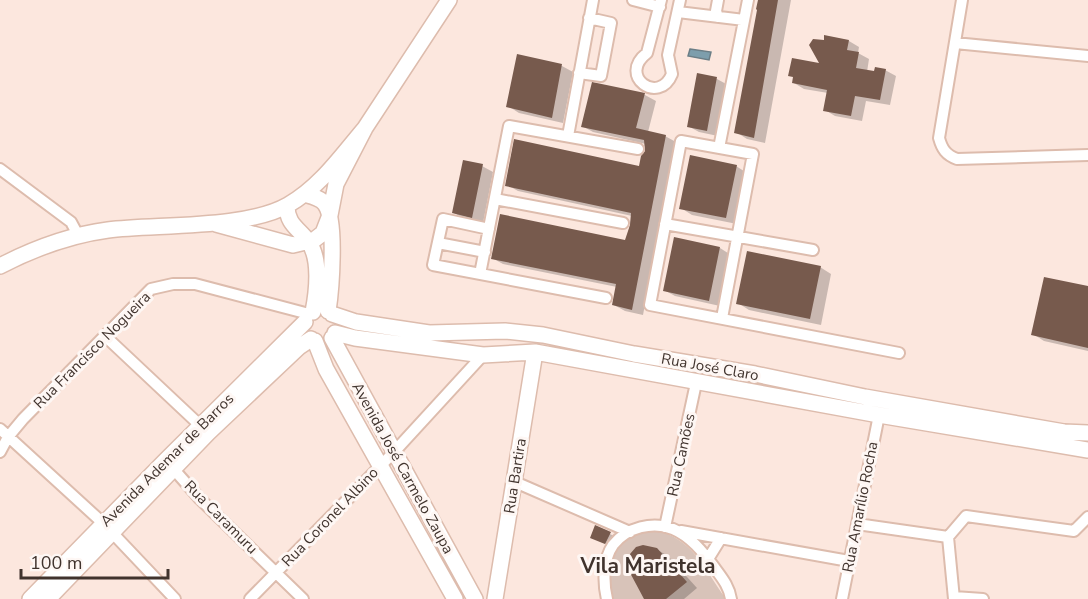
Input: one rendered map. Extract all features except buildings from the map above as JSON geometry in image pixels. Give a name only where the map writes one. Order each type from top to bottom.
[{"type":"street","points":[[208,222],[293,245],[309,242],[323,233],[330,215],[336,184],[365,128],[449,0]]},
{"type":"street","points":[[568,136],[593,0]]},
{"type":"street","points":[[633,0],[661,3],[647,53],[640,59],[636,70],[639,81],[655,89],[666,84],[672,74],[668,55],[680,0]]},
{"type":"street","points":[[718,0],[716,12],[718,17]]},
{"type":"street","points":[[718,148],[748,0]]},
{"type":"street","points":[[962,0],[939,138],[942,149],[949,156],[957,159],[1088,155]]},
{"type":"street","points":[[678,12],[744,20]]},
{"type":"street","points":[[579,73],[601,76],[611,23],[589,18]]},
{"type":"street","points":[[955,44],[1088,56]]},
{"type":"street","points":[[480,274],[509,126],[638,149]]},
{"type":"street","points":[[0,266],[26,253],[78,235],[263,215],[287,206],[313,188],[365,128]]},
{"type":"street","points":[[722,318],[753,154],[681,141],[650,305],[899,353]]},
{"type":"street","points":[[0,169],[71,222],[78,235]]},
{"type":"street","points":[[304,194],[325,204],[330,215],[332,282],[317,314],[305,331],[313,340],[324,342],[334,336],[337,323],[317,314]]},
{"type":"street","points":[[495,200],[623,223]]},
{"type":"street","points":[[287,206],[289,220],[309,242],[316,263],[317,314]]},
{"type":"street","points":[[489,229],[442,219],[433,265],[606,298]]},
{"type":"street","points":[[665,224],[813,250]]},
{"type":"street","points":[[438,243],[484,252]]},
{"type":"street","name":"Rua Francisco Nogueira","points":[[0,452],[8,437],[23,419],[151,289],[173,284],[195,284],[317,314]]},
{"type":"street","name":"Avenida Ademar de Barros","points":[[48,599],[108,529],[317,314]]},
{"type":"street","name":"Rua José Claro","points":[[317,314],[429,333],[505,331],[543,335],[865,397],[1064,432],[1088,433]]},
{"type":"street","points":[[105,336],[204,429]]},
{"type":"street","name":"Rua José Claro","points":[[334,336],[483,355],[534,352],[696,383],[1088,450]]},
{"type":"street","name":"Avenida José Carmelo Zaupa","points":[[334,336],[394,452],[472,593]]},
{"type":"street","name":"Avenida Ademar de Barros","points":[[204,429],[299,347],[313,340]]},
{"type":"street","name":"Avenida José Carmelo Zaupa","points":[[313,340],[326,369],[455,599]]},
{"type":"street","name":"Rua Bartira","points":[[496,591],[534,352]]},
{"type":"street","name":"Rua Coronel Albino","points":[[250,599],[394,452],[483,355]]},
{"type":"street","name":"Rua Camões","points":[[669,528],[696,383]]},
{"type":"street","name":"Rua Amarílio Rocha","points":[[842,599],[879,415]]},
{"type":"street","points":[[0,429],[108,529],[175,599]]},
{"type":"street","name":"Rua Caramuru","points":[[170,465],[200,499],[303,599]]},
{"type":"street","points":[[515,482],[630,532]]},
{"type":"street","points":[[983,599],[954,598],[948,537],[966,516],[1074,531],[1086,524]]},
{"type":"street","points":[[857,524],[948,537]]},
{"type":"street","points":[[607,599],[604,586],[606,564],[613,545],[638,526],[669,528],[849,561]]},
{"type":"street","points":[[669,528],[689,538],[708,559],[729,587],[731,599]]},
{"type":"street","name":"Avenida Ademar de Barros","points":[[30,599],[108,529]]},
{"type":"street","points":[[708,559],[721,538]]},
{"type":"street","points":[[472,593],[487,587],[496,591]]},
{"type":"shaded area","points":[[654,530],[667,534],[688,547],[726,599],[611,599],[609,574],[615,552],[629,537]]},
{"type":"water","points":[[690,49],[711,52],[709,60],[688,56]]},
{"type":"district","name":"Vila Maristela","points":[[648,566]]}]
